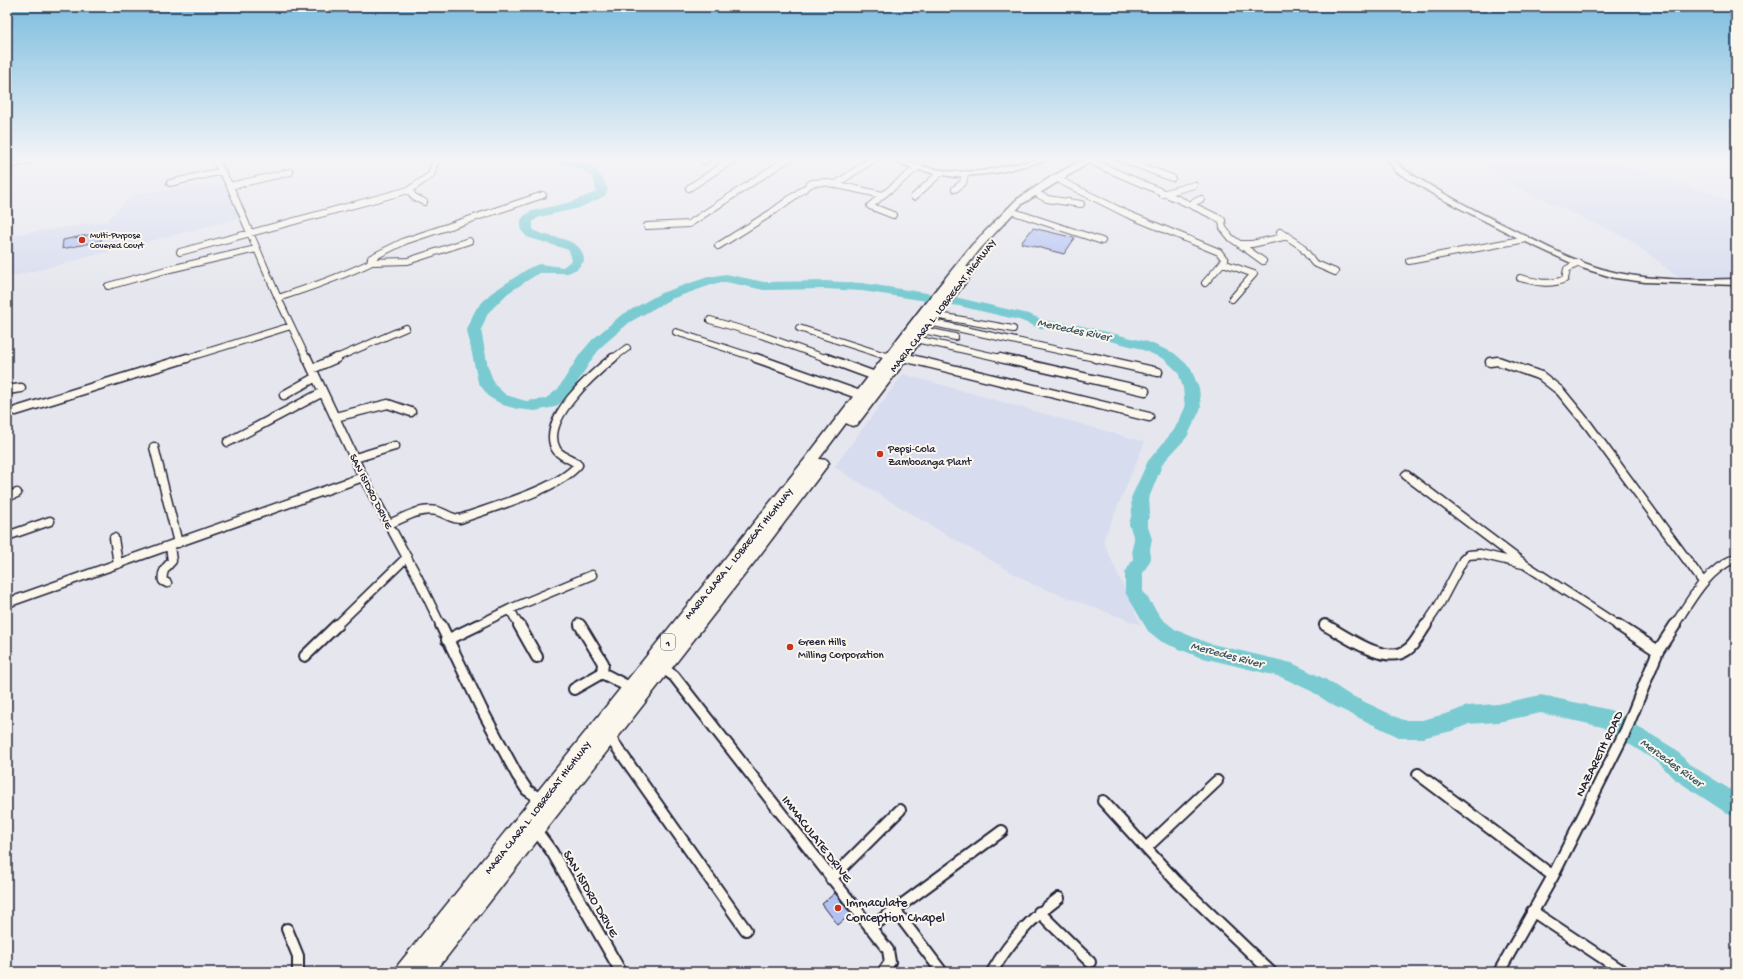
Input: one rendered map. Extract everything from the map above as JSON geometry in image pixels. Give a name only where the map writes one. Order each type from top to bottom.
[{"type":"highway","name":"MARIA CLARA L. LOBREGAT HIGHWAY","points":[[688,625],[752,556],[895,357],[924,323],[976,247],[1017,204]]},
{"type":"highway","name":"MARIA CLARA L. LOBREGAT HIGHWAY","points":[[952,284],[1017,213],[1028,204]]},
{"type":"highway","name":"MARIA CLARA L. LOBREGAT HIGHWAY","points":[[548,804],[609,736],[657,665],[860,395],[875,376],[895,357]]},
{"type":"highway","name":"MARIA CLARA L. LOBREGAT HIGHWAY","points":[[422,972],[548,804],[631,688],[657,665]]},
{"type":"highway","name":"MARIA CLARA L. LOBREGAT HIGHWAY","points":[[405,972],[531,826]]},
{"type":"street","name":"SAN ISIDRO DRIVE","points":[[238,204],[278,298],[363,477],[407,557],[447,640],[517,774],[527,790],[548,804]]},
{"type":"street","points":[[180,252],[357,204]]},
{"type":"street","points":[[372,262],[373,257],[405,241],[517,204]]},
{"type":"street","points":[[647,226],[689,224],[720,204]]},
{"type":"street","points":[[718,246],[784,204]]},
{"type":"street","points":[[874,204],[870,207],[894,215]]},
{"type":"street","points":[[1106,204],[1127,214],[1219,252],[1225,260],[1205,283]]},
{"type":"street","points":[[1191,204],[1222,220],[1224,230],[1238,244],[1263,261]]},
{"type":"street","points":[[1459,204],[1526,239],[1579,263],[1615,275],[1643,279],[1736,282]]},
{"type":"street","points":[[1017,213],[1102,241]]},
{"type":"street","points":[[1280,232],[1301,246],[1314,262],[1334,272]]},
{"type":"street","points":[[1238,244],[1252,244],[1288,236]]},
{"type":"street","points":[[1409,261],[1526,239]]},
{"type":"street","points":[[278,298],[333,281],[372,262],[408,261],[469,241]]},
{"type":"street","points":[[108,286],[166,270],[256,249]]},
{"type":"street","points":[[1223,263],[1254,274],[1232,299]]},
{"type":"street","points":[[1520,278],[1546,283],[1560,282],[1565,279],[1567,269],[1579,263]]},
{"type":"street","points":[[710,320],[762,335],[875,376]]},
{"type":"street","points":[[924,323],[1013,329]]},
{"type":"street","points":[[924,323],[955,337]]},
{"type":"street","points":[[924,323],[1158,372]]},
{"type":"street","points":[[924,323],[1145,392]]},
{"type":"street","points":[[16,411],[291,326]]},
{"type":"street","points":[[312,369],[406,328]]},
{"type":"street","points":[[799,328],[895,357],[1149,417]]},
{"type":"street","points":[[676,332],[708,341],[860,395]]},
{"type":"street","points":[[389,524],[428,510],[436,511],[451,519],[460,519],[547,486],[575,472],[578,465],[576,462],[557,451],[555,447],[554,429],[557,421],[565,406],[596,373],[607,362],[627,348]]},
{"type":"street","points":[[1490,362],[1498,361],[1541,376],[1560,391],[1703,582]]},
{"type":"street","points":[[284,395],[316,377]]},
{"type":"street","points":[[7,390],[21,388]]},
{"type":"street","points":[[228,442],[323,392]]},
{"type":"street","points":[[335,417],[388,404],[411,412]]},
{"type":"street","points":[[355,458],[395,446]]},
{"type":"street","points":[[154,447],[174,545],[172,561],[164,569],[162,578],[163,581],[167,583]]},
{"type":"street","points":[[1406,475],[1524,564],[1658,651]]},
{"type":"street","points":[[7,604],[363,477]]},
{"type":"street","points":[[7,497],[17,493]]},
{"type":"street","points":[[7,536],[50,522]]},
{"type":"street","points":[[114,538],[118,564]]},
{"type":"street","points":[[1325,625],[1375,652],[1387,656],[1397,655],[1409,649],[1438,607],[1463,560],[1468,555],[1471,553],[1479,554],[1504,561],[1524,564]]},
{"type":"street","points":[[305,656],[407,557]]},
{"type":"street","name":"NAZARETH ROAD","points":[[1498,972],[1553,876],[1626,730],[1658,651],[1703,582],[1726,562],[1736,558]]},
{"type":"street","points":[[447,640],[510,609],[592,575]]},
{"type":"street","points":[[510,609],[537,657]]},
{"type":"street","points":[[579,623],[603,663],[602,673]]},
{"type":"street","name":"IMMACULATE DRIVE","points":[[657,665],[674,676],[831,879],[888,950],[891,959],[888,968],[883,972]]},
{"type":"street","points":[[602,673],[631,688]]},
{"type":"street","points":[[574,688],[602,673]]},
{"type":"street","points":[[609,736],[746,930]]},
{"type":"street","points":[[1418,774],[1553,876]]},
{"type":"street","points":[[1146,848],[1217,781]]},
{"type":"street","points":[[1103,801],[1175,880],[1271,972]]},
{"type":"street","points":[[831,879],[900,810]]},
{"type":"street","name":"SAN ISIDRO DRIVE","points":[[531,826],[552,852],[621,972]]},
{"type":"street","points":[[870,928],[1002,831]]},
{"type":"street","points":[[992,972],[1008,946],[1038,912],[1059,898]]},
{"type":"street","points":[[895,910],[942,972]]},
{"type":"street","points":[[1532,911],[1621,970]]},
{"type":"street","points":[[1038,912],[1090,962]]},
{"type":"street","points":[[287,928],[300,966],[298,972]]},
{"type":"shaded area","points":[[123,204],[234,204],[240,218],[7,278],[7,236],[107,221]]},
{"type":"shaded area","points":[[1553,204],[1731,204],[1736,208],[1736,280],[1680,279],[1631,240]]},
{"type":"shaded area","points":[[903,374],[1145,442],[1103,541],[1141,625],[1034,585],[933,527],[834,467]]},
{"type":"building","points":[[1033,228],[1075,238],[1064,254],[1021,243]]},
{"type":"building","name":"Multi-Purpose Covered Court","points":[[102,232],[101,241],[62,249],[63,240]]},
{"type":"building","name":"Immaculate Conception Chapel","points":[[835,893],[851,914],[838,925],[822,904]]},
{"type":"waterway","name":"Mercedes River","points":[[578,204],[536,214],[531,216],[526,224],[527,230],[537,237],[568,244],[573,247],[577,254],[578,261],[563,271],[545,268],[539,268],[533,271],[503,290],[495,297],[481,312],[477,321],[474,330],[485,382],[494,394],[501,398],[509,402],[526,406],[550,403],[563,393],[573,379],[585,357],[597,343],[625,319],[635,312],[666,296],[713,280],[726,278],[764,286],[825,285],[862,287],[959,302],[1024,317],[1040,324],[1078,329],[1143,345],[1169,356],[1185,370],[1191,388],[1193,408],[1181,433],[1156,461],[1140,498],[1141,513],[1138,524],[1143,539],[1141,549],[1142,559],[1134,573],[1134,592],[1155,625],[1169,636],[1206,651],[1285,669],[1318,685],[1341,700],[1401,729],[1422,729],[1452,722],[1467,715],[1498,713],[1541,704],[1606,718],[1667,756],[1681,771],[1736,806]]},
{"type":"place","name":"Multi-Purpose Covered Court","points":[[82,240]]},
{"type":"place","name":"Pepsi-Cola Zamboanga Plant","points":[[880,454]]},
{"type":"place","name":"Green Hills Milling Corporation","points":[[790,647]]},
{"type":"place","name":"Immaculate Conception Chapel","points":[[838,908]]}]
